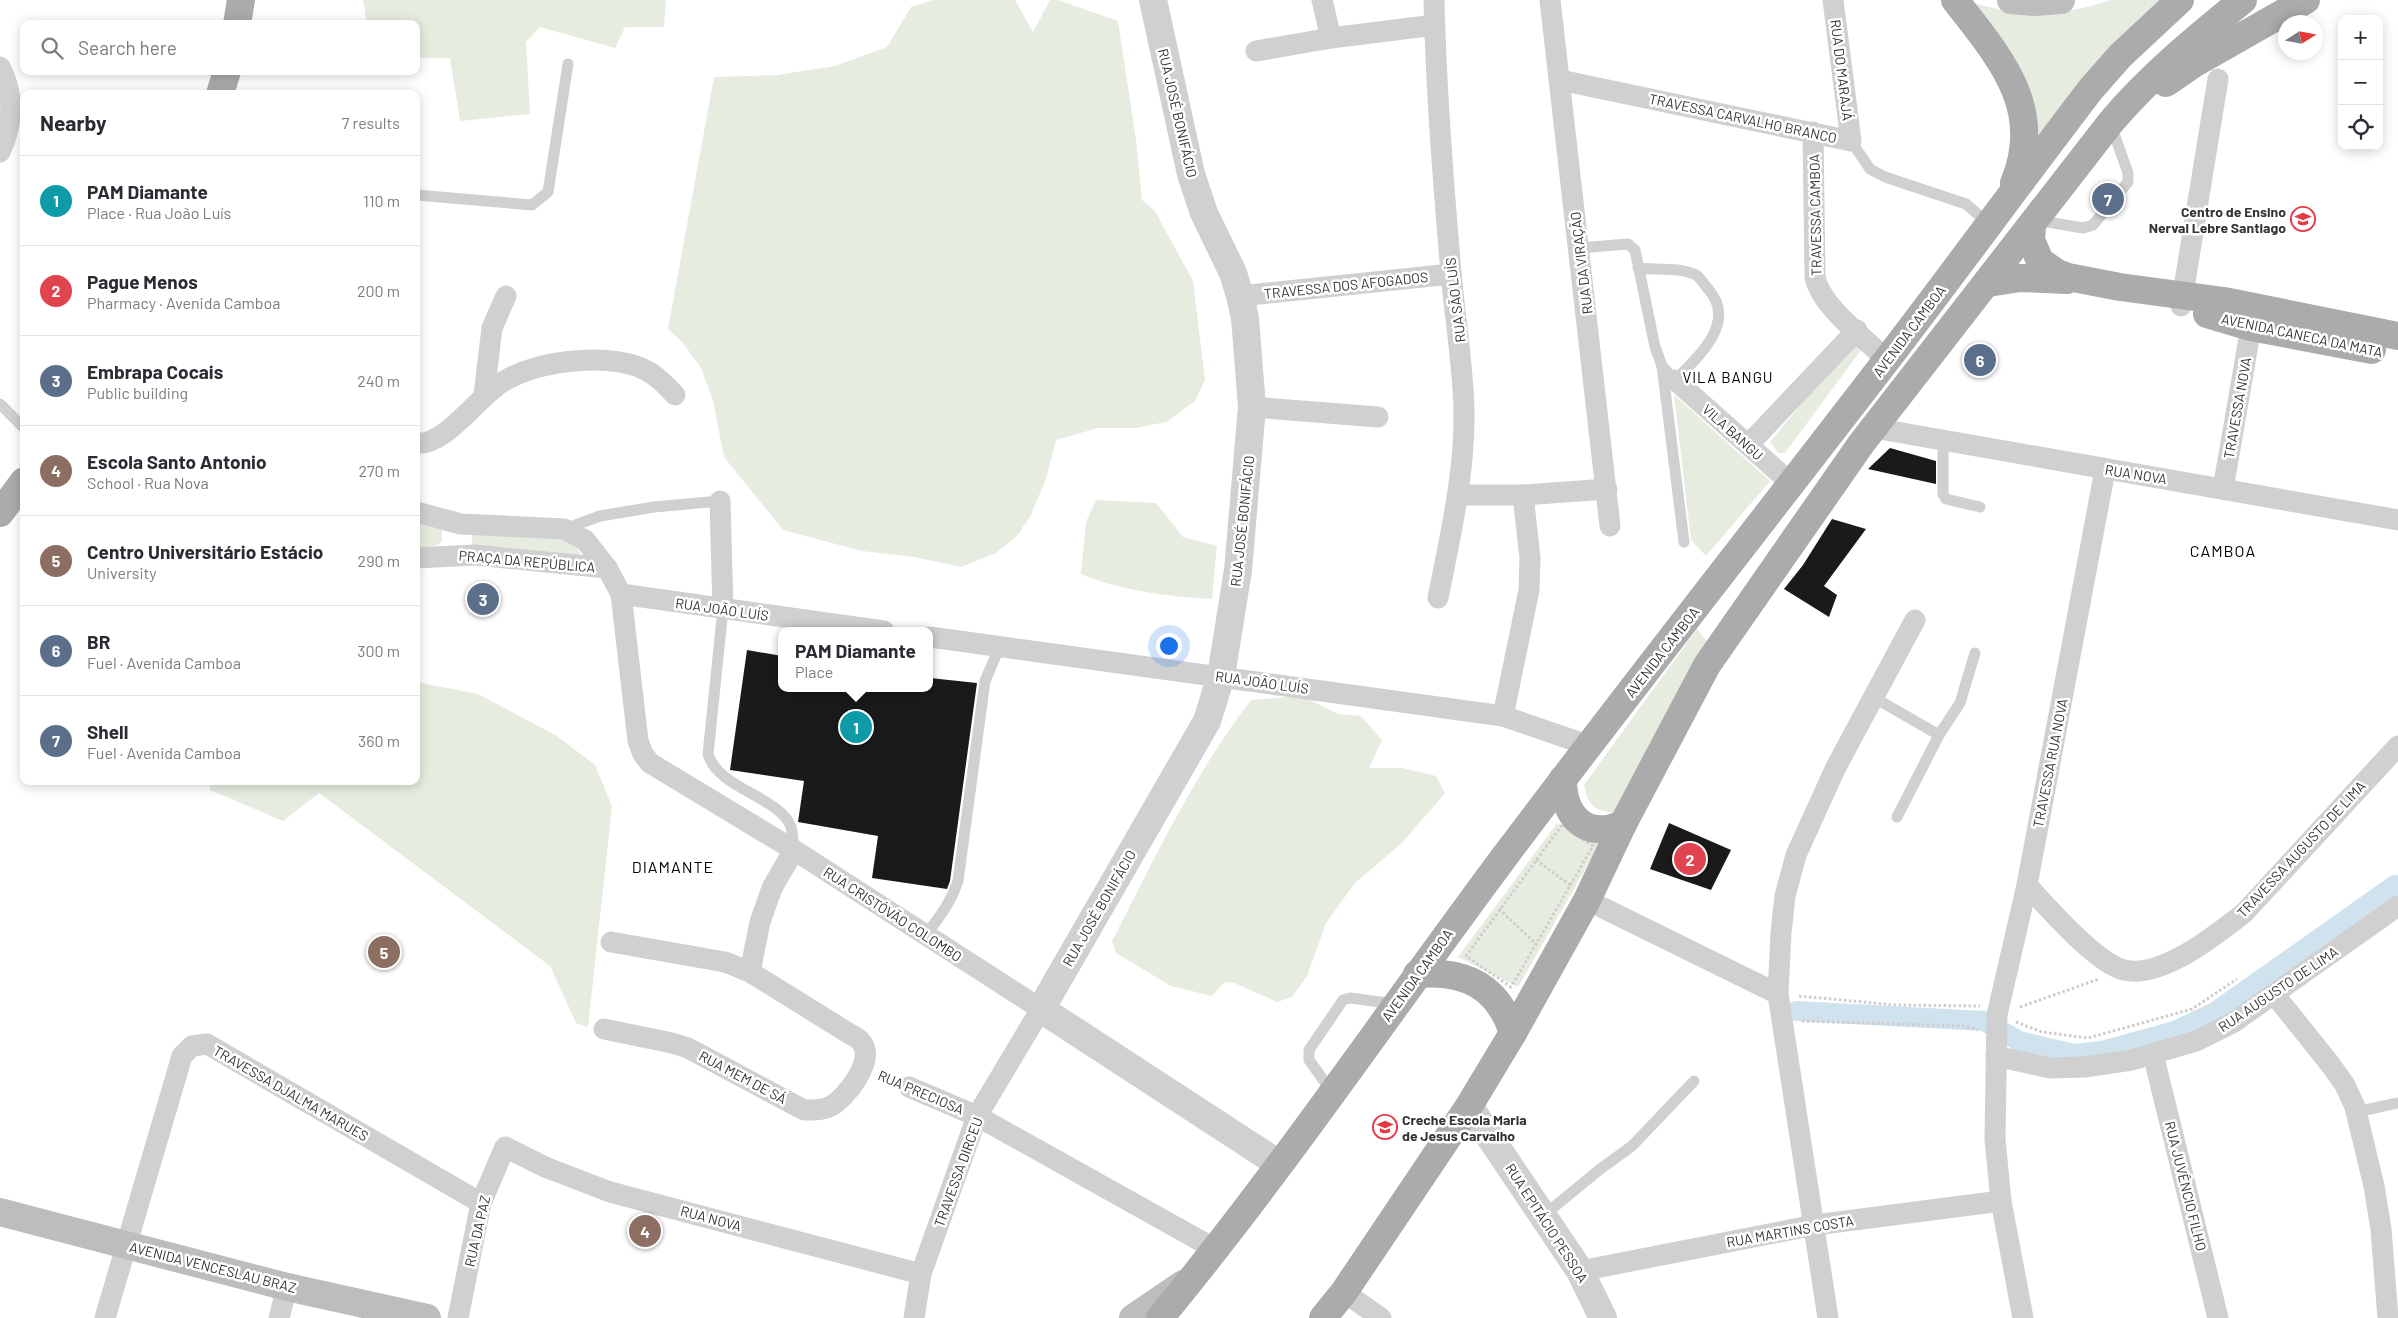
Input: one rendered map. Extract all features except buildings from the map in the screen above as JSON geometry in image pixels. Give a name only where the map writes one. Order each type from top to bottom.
[{"type":"main road","points":[[238,20],[241,0]]},
{"type":"main road","points":[[1956,0],[2005,66],[2017,94],[2023,122],[2022,153],[2015,179],[2007,198]]},
{"type":"main road","points":[[2011,0],[2034,2],[2061,0]]},
{"type":"main road","name":"AVENIDA CAMBOA","points":[[1160,1318],[1196,1274],[1279,1164],[1417,974],[1563,779],[1887,360],[2007,198],[2097,82],[2120,56],[2180,0]]},
{"type":"main road","points":[[1323,1318],[1344,1292],[1469,1106],[1513,1033],[1579,892],[1623,824],[1706,665],[1874,428],[2113,120],[2149,80],[2186,46],[2243,0]]},
{"type":"main road","points":[[2113,120],[2195,63],[2306,0]]},
{"type":"main road","points":[[221,90],[225,75]]},
{"type":"main road","name":"AVENIDA CANECA DA MATA","points":[[2034,223],[2032,240],[2040,261],[2057,273],[2182,301],[2251,327],[2398,355]]},
{"type":"main road","name":"AVENIDA CANECA DA MATA","points":[[1988,283],[2020,278],[2086,281]]},
{"type":"main road","name":"AVENIDA CANECA DA MATA","points":[[2182,301],[2224,301],[2398,336]]},
{"type":"main road","points":[[0,513],[20,486]]},
{"type":"main road","points":[[1563,779],[1563,795],[1568,809],[1577,821],[1600,829],[1615,828],[1623,824]]},
{"type":"main road","points":[[1417,974],[1445,973],[1476,983],[1490,993],[1501,1006],[1513,1033]]},
{"type":"main road","name":"AVENIDA VENCESLAU BRAZ","points":[[0,1212],[282,1302],[357,1318]]},
{"type":"main road","name":"AVENIDA VENCESLAU BRAZ","points":[[0,1227],[123,1252]]},
{"type":"main road","points":[[1133,1318],[1196,1274]]},
{"type":"main road","name":"AVENIDA VENCESLAU BRAZ","points":[[282,1302],[427,1318]]},
{"type":"street","name":"RUA JOSÉ BONIFÁCIO","points":[[1041,1009],[1161,798],[1196,744],[1207,721],[1221,676],[1238,570],[1252,407],[1245,318],[1232,273],[1204,213],[1191,174],[1153,0]]},
{"type":"street","points":[[1322,0],[1331,38]]},
{"type":"street","name":"RUA SÃO LUÍS","points":[[1434,0],[1437,108],[1451,274],[1462,361],[1464,413],[1458,495],[1438,598]]},
{"type":"street","name":"RUA DA VIRAÇÃO","points":[[1550,0],[1610,526]]},
{"type":"street","name":"RUA DO MARAJÁ","points":[[1833,0],[1851,141]]},
{"type":"street","points":[[1256,51],[1331,38],[1435,25]]},
{"type":"street","points":[[0,67],[9,92],[11,112],[8,131],[0,152]]},
{"type":"street","points":[[2182,301],[2218,79]]},
{"type":"street","name":"TRAVESSA CARVALHO BRANCO","points":[[1560,80],[1851,141]]},
{"type":"street","name":"TRAVESSA CAMBOA","points":[[1813,132],[1816,276],[1818,288],[1833,308],[1887,360]]},
{"type":"street","name":"TRAVESSA DOS AFOGADOS","points":[[1240,296],[1451,274]]},
{"type":"street","points":[[484,395],[492,328],[506,296]]},
{"type":"street","name":"TRAVESSA NOVA","points":[[2223,489],[2251,327]]},
{"type":"street","points":[[1748,445],[1857,330]]},
{"type":"street","points":[[420,442],[432,441],[468,412],[484,395],[502,382],[546,366],[581,361],[612,362],[638,367],[661,379],[675,395]]},
{"type":"street","name":"VILA BANGU","points":[[1668,373],[1792,484]]},
{"type":"street","points":[[1252,407],[1378,417]]},
{"type":"street","name":"RUA NOVA","points":[[1874,428],[2398,520]]},
{"type":"street","name":"TRAVESSA RUA NOVA","points":[[1996,1056],[1996,1019],[2027,885],[2106,470]]},
{"type":"street","points":[[1458,495],[1522,495],[1607,489]]},
{"type":"street","points":[[1503,716],[1529,590],[1530,558],[1522,495]]},
{"type":"street","points":[[720,501],[723,609]]},
{"type":"street","name":"PRAÇA DA REPÚBLICA","points":[[420,513],[462,524],[564,529],[585,540],[607,568],[621,594]]},
{"type":"street","points":[[456,554],[462,524]]},
{"type":"street","name":"PRAÇA DA REPÚBLICA","points":[[420,558],[456,554],[607,568]]},
{"type":"street","name":"RUA JOÃO LUÍS","points":[[621,594],[855,627]]},
{"type":"street","name":"RUA CRISTÓVÃO COLOMBO","points":[[621,594],[638,740],[643,754],[659,770],[794,850],[1279,1164]]},
{"type":"street","points":[[1828,1318],[1778,994],[1785,896],[1796,855],[1836,767],[1915,620]]},
{"type":"street","name":"RUA JOÃO LUÍS","points":[[933,637],[1503,716],[1590,746]]},
{"type":"street","name":"TRAVESSA AUGUSTO DE LIMA","points":[[2122,970],[2142,971],[2166,963],[2221,932],[2244,913],[2398,746]]},
{"type":"street","points":[[750,972],[760,922],[772,888],[794,850]]},
{"type":"street","points":[[2027,885],[2056,916],[2100,957],[2122,970]]},
{"type":"street","points":[[1579,892],[1778,994]]},
{"type":"street","name":"RUA AUGUSTO DE LIMA","points":[[1996,1056],[2050,1068],[2084,1067],[2153,1054],[2196,1041],[2234,1022],[2398,906]]},
{"type":"street","name":"RUA PRECIOSA","points":[[611,942],[708,958],[750,972],[862,1044],[866,1054],[864,1068]]},
{"type":"street","points":[[2274,994],[2345,1085],[2356,1112],[2374,1186],[2381,1229],[2388,1318]]},
{"type":"street","name":"TRAVESSA DIRCEU","points":[[914,1318],[921,1274],[977,1116],[1041,1009]]},
{"type":"street","name":"RUA MEM DE SÁ","points":[[604,1029],[688,1048],[804,1110],[817,1111],[831,1107],[842,1098],[864,1068]]},
{"type":"street","name":"TRAVESSA DJALMA MARUES","points":[[105,1318],[182,1056],[192,1046],[207,1044],[481,1203]]},
{"type":"street","name":"RUA JUVÊNCIO FILHO","points":[[2153,1054],[2218,1318]]},
{"type":"street","points":[[1996,1056],[1994,1139],[2001,1201],[2022,1318]]},
{"type":"street","name":"RUA PRECIOSA","points":[[909,1087],[977,1116],[1215,1249]]},
{"type":"street","name":"RUA EPITÁCIO PESSOA","points":[[1469,1106],[1580,1272],[1603,1318]]},
{"type":"street","name":"RUA NOVA","points":[[505,1147],[545,1167],[610,1192],[921,1274]]},
{"type":"street","name":"RUA DA PAZ","points":[[458,1318],[481,1203],[505,1147]]},
{"type":"street","name":"RUA MARTINS COSTA","points":[[1580,1272],[1815,1225],[2001,1201]]},
{"type":"street","points":[[1344,1292],[1381,1318]]},
{"type":"lane","points":[[420,195],[532,205],[548,192],[568,64]]},
{"type":"lane","points":[[2034,223],[2083,228],[2093,225],[2128,182],[2128,173],[2113,120]]},
{"type":"lane","name":"TRAVESSA CARVALHO BRANCO","points":[[1851,141],[1870,169],[1885,177],[1966,204],[1989,224]]},
{"type":"lane","points":[[1579,248],[1628,244],[1635,250],[1655,346],[1668,373],[1684,542]]},
{"type":"lane","points":[[1638,268],[1681,271],[1696,276],[1715,298],[1720,316],[1715,333],[1705,350],[1668,373]]},
{"type":"lane","points":[[0,404],[20,424]]},
{"type":"lane","points":[[1943,440],[1943,494],[1946,499],[1980,507]]},
{"type":"lane","points":[[564,529],[600,516],[654,507],[720,501]]},
{"type":"lane","points":[[723,609],[708,754],[710,763],[722,774],[784,815],[790,826],[794,850]]},
{"type":"lane","points":[[926,935],[946,909],[958,881],[984,680],[1000,646]]},
{"type":"lane","points":[[1896,817],[1939,735],[1960,703],[1975,653]]},
{"type":"lane","points":[[1873,697],[1939,735]]},
{"type":"lane","points":[[1332,1092],[1309,1060],[1310,1050],[1343,1000],[1350,998],[1395,1004]]},
{"type":"lane","points":[[1543,1216],[1599,1170],[1632,1146],[1694,1082]]},
{"type":"lane","points":[[2356,1112],[2398,1103]]},
{"type":"path","points":[[1562,825],[1593,846],[1579,892],[1536,945],[1511,987],[1466,956],[1562,825]]},
{"type":"path","points":[[1536,860],[1579,892]]},
{"type":"path","points":[[1500,910],[1536,945]]},
{"type":"path","points":[[1782,1019],[1820,1023],[1962,1026],[1996,1019],[2122,970]]},
{"type":"path","points":[[1778,994],[1895,1005],[1996,1019],[2042,1032],[2088,1038],[2192,1009],[2237,979]]},
{"type":"path","name":"RUA PRECIOSA","points":[[864,1068],[909,1087]]},
{"type":"shaded area","points":[[363,0],[666,0],[664,27],[625,27],[615,48],[540,27],[526,42],[530,114],[460,121],[450,58],[420,58],[420,20],[366,20]]},
{"type":"shaded area","points":[[934,0],[1015,0],[1033,32],[1050,0],[1058,0],[1118,21],[1136,140],[1142,200],[1155,211],[1193,281],[1205,380],[1195,401],[1166,422],[1135,428],[1098,428],[1056,440],[1046,479],[1030,517],[1016,537],[996,553],[961,567],[914,557],[862,551],[783,530],[724,457],[713,400],[701,368],[683,343],[668,329],[714,77],[777,75],[835,66],[887,47],[911,7]]},
{"type":"shaded area","points":[[2110,0],[2166,0],[2030,153],[1970,2],[2005,10],[2040,13],[2093,6]]},
{"type":"shaded area","points":[[1854,340],[1864,346],[1785,453],[1778,453],[1770,442]]},
{"type":"shaded area","points":[[1674,395],[1770,481],[1706,556],[1691,540]]},
{"type":"shaded area","points":[[1096,500],[1156,503],[1183,537],[1217,546],[1212,599],[1145,592],[1095,580],[1081,574],[1086,522]]},
{"type":"shaded area","points":[[420,524],[442,530],[442,541],[436,546],[420,548]]},
{"type":"shaded area","points":[[473,530],[573,540],[581,556],[471,548]]},
{"type":"shaded area","points":[[1697,629],[1710,645],[1615,813],[1597,809],[1590,803],[1584,785]]},
{"type":"shaded area","points":[[420,683],[478,694],[557,736],[595,765],[612,806],[588,1027],[576,1023],[550,966],[319,793],[283,821],[210,790],[210,785],[420,785]]},
{"type":"shaded area","points":[[1302,696],[1338,714],[1361,716],[1382,740],[1369,768],[1402,768],[1436,776],[1445,793],[1402,843],[1355,883],[1326,923],[1307,976],[1292,997],[1277,1002],[1234,983],[1225,982],[1212,996],[1171,986],[1116,953],[1112,941],[1193,787],[1230,728],[1251,700]]},
{"type":"shaded area","points":[[1557,823],[1599,845],[1518,987],[1458,957]]},
{"type":"waterway","points":[[1796,1011],[1984,1021],[2019,1041],[2074,1054],[2102,1051],[2175,1031],[2215,1012],[2395,885]]},
{"type":"place","name":"Shell","points":[[2108,199]]},
{"type":"place","name":"Centro de Ensino Nerval Lebre Santiago","points":[[2303,219]]},
{"type":"place","name":"BR","points":[[1980,360]]},
{"type":"place","name":"Embrapa Cocais","points":[[483,599]]},
{"type":"place","name":"PAM Diamante","points":[[856,727]]},
{"type":"place","name":"Pague Menos","points":[[1690,859]]},
{"type":"place","name":"Centro Universitário Estácio","points":[[384,952]]},
{"type":"place","name":"Creche Escola Maria de Jesus Carvalho","points":[[1385,1127]]},
{"type":"place","name":"Escola Santo Antonio","points":[[645,1231]]},
{"type":"district","name":"VILA BANGU","points":[[1728,377]]},
{"type":"district","name":"CAMBOA","points":[[2223,550]]},
{"type":"district","name":"DIAMANTE","points":[[673,866]]}]
